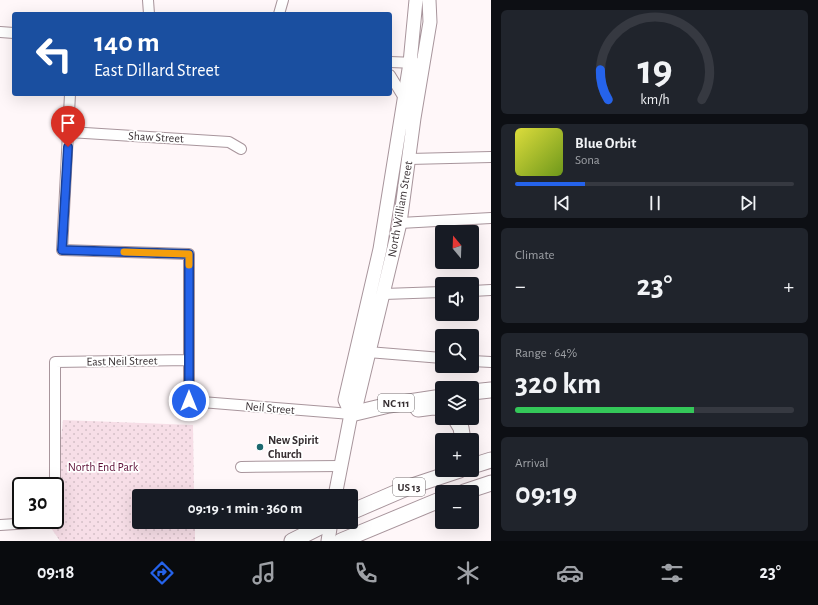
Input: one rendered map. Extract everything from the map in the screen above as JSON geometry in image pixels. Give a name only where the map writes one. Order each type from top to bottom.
[{"type":"highway","points":[[479,391],[491,390]]},
{"type":"highway","name":"NC 111","points":[[352,414],[389,405],[435,398]]},
{"type":"highway","points":[[352,414],[391,413],[435,407]]},
{"type":"highway","points":[[479,464],[491,460]]},
{"type":"highway","points":[[409,487],[435,476]]},
{"type":"highway","name":"US 13","points":[[358,509],[409,487],[439,477]]},
{"type":"highway","points":[[479,487],[491,483]]},
{"type":"highway","points":[[479,494],[491,493]]},
{"type":"highway","name":"US 13","points":[[344,540],[435,502]]},
{"type":"highway","points":[[296,538],[315,529]]},
{"type":"main road","name":"North William Street","points":[[352,414],[345,400],[380,249],[410,63],[416,0]]},
{"type":"main road","name":"North William Street","points":[[336,489],[352,414],[357,402],[400,223],[414,118],[430,22],[429,0]]},
{"type":"main road","points":[[328,541],[329,529]]},
{"type":"street","points":[[148,0],[148,12]]},
{"type":"street","points":[[279,12],[283,0]]},
{"type":"street","points":[[0,32],[12,33]]},
{"type":"street","points":[[392,62],[424,64]]},
{"type":"street","points":[[392,78],[404,98]]},
{"type":"street","points":[[70,96],[62,250],[189,254],[189,360]]},
{"type":"street","name":"Shaw Street","points":[[69,132],[229,142],[242,149]]},
{"type":"street","points":[[409,159],[491,157]]},
{"type":"street","points":[[400,223],[491,218]]},
{"type":"street","points":[[479,291],[491,290]]},
{"type":"street","points":[[384,294],[435,292]]},
{"type":"street","points":[[368,352],[435,357]]},
{"type":"street","name":"Neil Street","points":[[189,360],[189,401],[352,414]]},
{"type":"street","name":"East Neil Street","points":[[55,477],[55,362],[189,360]]},
{"type":"street","points":[[479,361],[491,362]]},
{"type":"street","points":[[241,467],[340,466]]},
{"type":"street","points":[[0,524],[12,524]]},
{"type":"green space","name":"North End Park","points":[[63,420],[193,425],[194,489],[132,489],[132,529],[195,529],[195,541],[60,541],[52,529],[64,529],[64,477],[57,477]]},
{"type":"slow traffic","points":[[124,252],[189,254],[189,265]]},
{"type":"place","name":"New Spirit Church","points":[[260,447]]},
{"type":"route","points":[[68,147],[62,250],[189,254],[189,401]]}]
